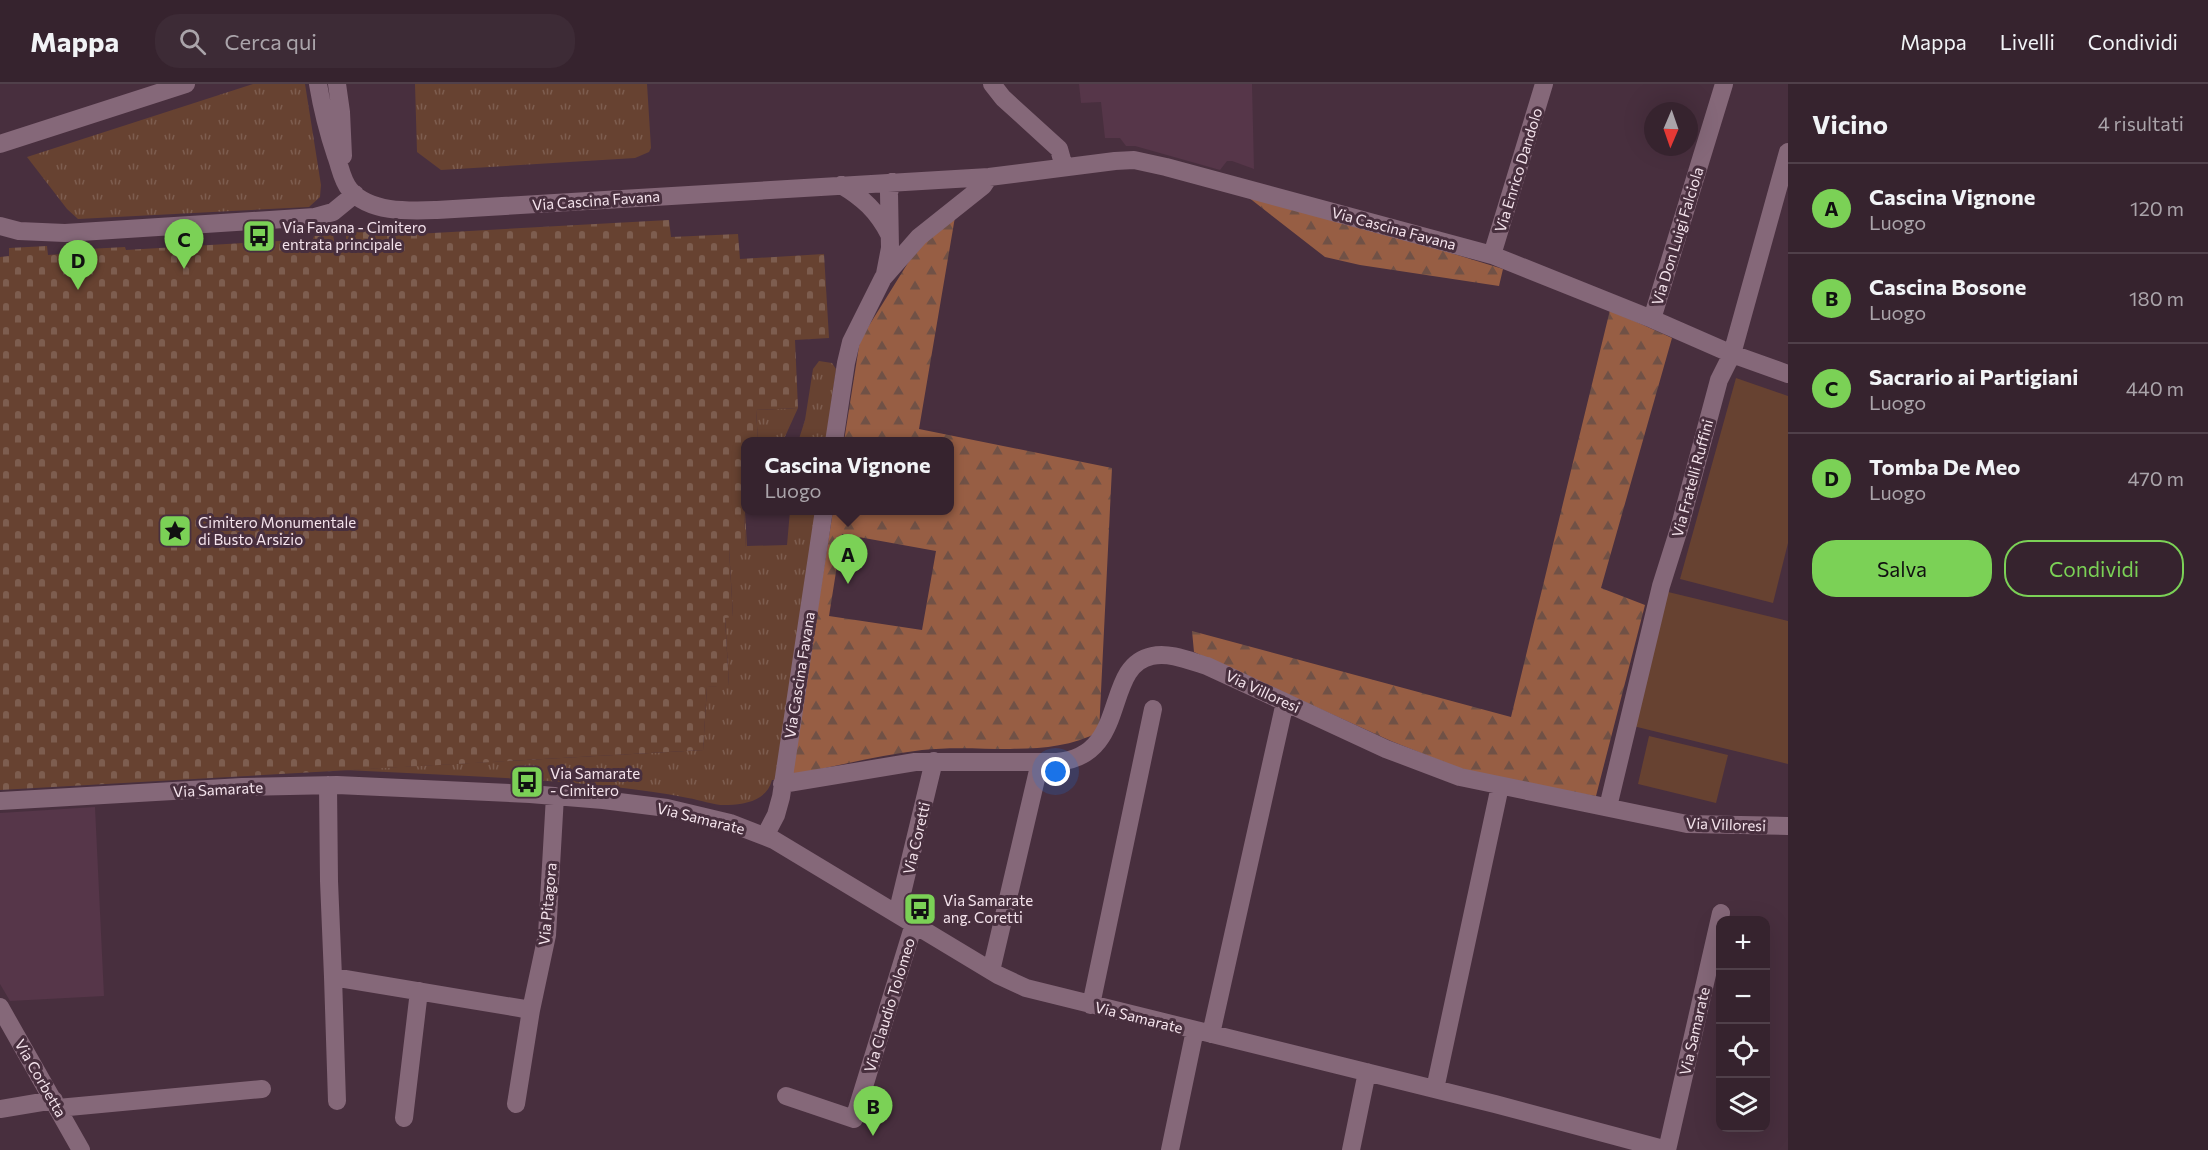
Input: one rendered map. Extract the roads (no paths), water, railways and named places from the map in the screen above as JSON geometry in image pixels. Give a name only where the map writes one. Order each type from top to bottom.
[{"type":"street","points":[[0,144],[186,84]]},
{"type":"street","points":[[318,84],[326,124],[348,184]]},
{"type":"street","points":[[0,226],[29,233],[65,233],[315,217],[332,213],[348,184],[337,84]]},
{"type":"street","points":[[992,84],[1003,98],[1059,149],[1064,167]]},
{"type":"street","name":"Via Enrico Dandolo","points":[[1492,255],[1544,84]]},
{"type":"street","name":"Via Don Luigi Falciola","points":[[1652,319],[1724,84]]},
{"type":"street","name":"Via Fratelli Ruffini","points":[[1608,807],[1661,586],[1679,529],[1719,380],[1732,354],[1788,152]]},
{"type":"street","name":"Via Cascina Favana","points":[[348,184],[376,206],[397,210],[425,211],[989,177],[1115,161],[1141,161],[1492,255],[1785,374]]},
{"type":"street","points":[[835,437],[851,342],[884,278],[919,237],[983,186],[989,177]]},
{"type":"street","points":[[884,278],[889,256],[889,193],[892,182]]},
{"type":"street","points":[[841,185],[875,210],[890,237]]},
{"type":"street","name":"Via Cascina Favana","points":[[765,836],[778,809],[823,515]]},
{"type":"street","name":"Via Villoresi","points":[[782,784],[915,762],[1068,761],[1083,756],[1094,747],[1104,732],[1130,671],[1140,661],[1152,656],[1177,657],[1207,666],[1418,763],[1460,777],[1687,824],[1788,826]]},
{"type":"street","points":[[1170,1150],[1203,1032],[1285,702]]},
{"type":"street","points":[[1091,1005],[1153,709]]},
{"type":"street","name":"Via Coretti","points":[[897,914],[934,761]]},
{"type":"street","points":[[991,971],[1040,762]]},
{"type":"street","points":[[328,785],[337,1101]]},
{"type":"street","name":"Via Samarate","points":[[0,801],[242,787],[328,785],[555,796],[617,801],[691,813],[730,823],[765,836],[793,850],[991,971],[1026,988],[1435,1089],[1667,1150],[1721,913]]},
{"type":"street","points":[[1435,1089],[1500,786]]},
{"type":"street","name":"Via Pitagora","points":[[516,1104],[531,1010],[547,935],[555,796]]},
{"type":"street","name":"Via Claudio Tolomeo","points":[[786,1096],[854,1119],[914,924]]},
{"type":"street","points":[[333,977],[531,1010]]},
{"type":"street","points":[[404,1118],[419,991]]},
{"type":"street","name":"Via Corbetta","points":[[0,1007],[81,1150]]},
{"type":"street","points":[[1351,1150],[1367,1072]]},
{"type":"street","points":[[0,1109],[262,1089]]},
{"type":"place","name":"Via Favana - Cimitero entrata principale","points":[[259,236]]},
{"type":"place","name":"Sacrario ai Partigiani","points":[[184,269]]},
{"type":"place","name":"Tomba De Meo","points":[[78,290]]},
{"type":"place","name":"Cimitero Monumentale di Busto Arsizio","points":[[175,531]]},
{"type":"place","name":"Cascina Vignone","points":[[848,584]]},
{"type":"place","name":"Via Samarate - Cimitero","points":[[527,782]]},
{"type":"place","name":"Via Samarate ang. Coretti","points":[[920,909]]},
{"type":"place","name":"Cascina Bosone","points":[[873,1136]]}]
